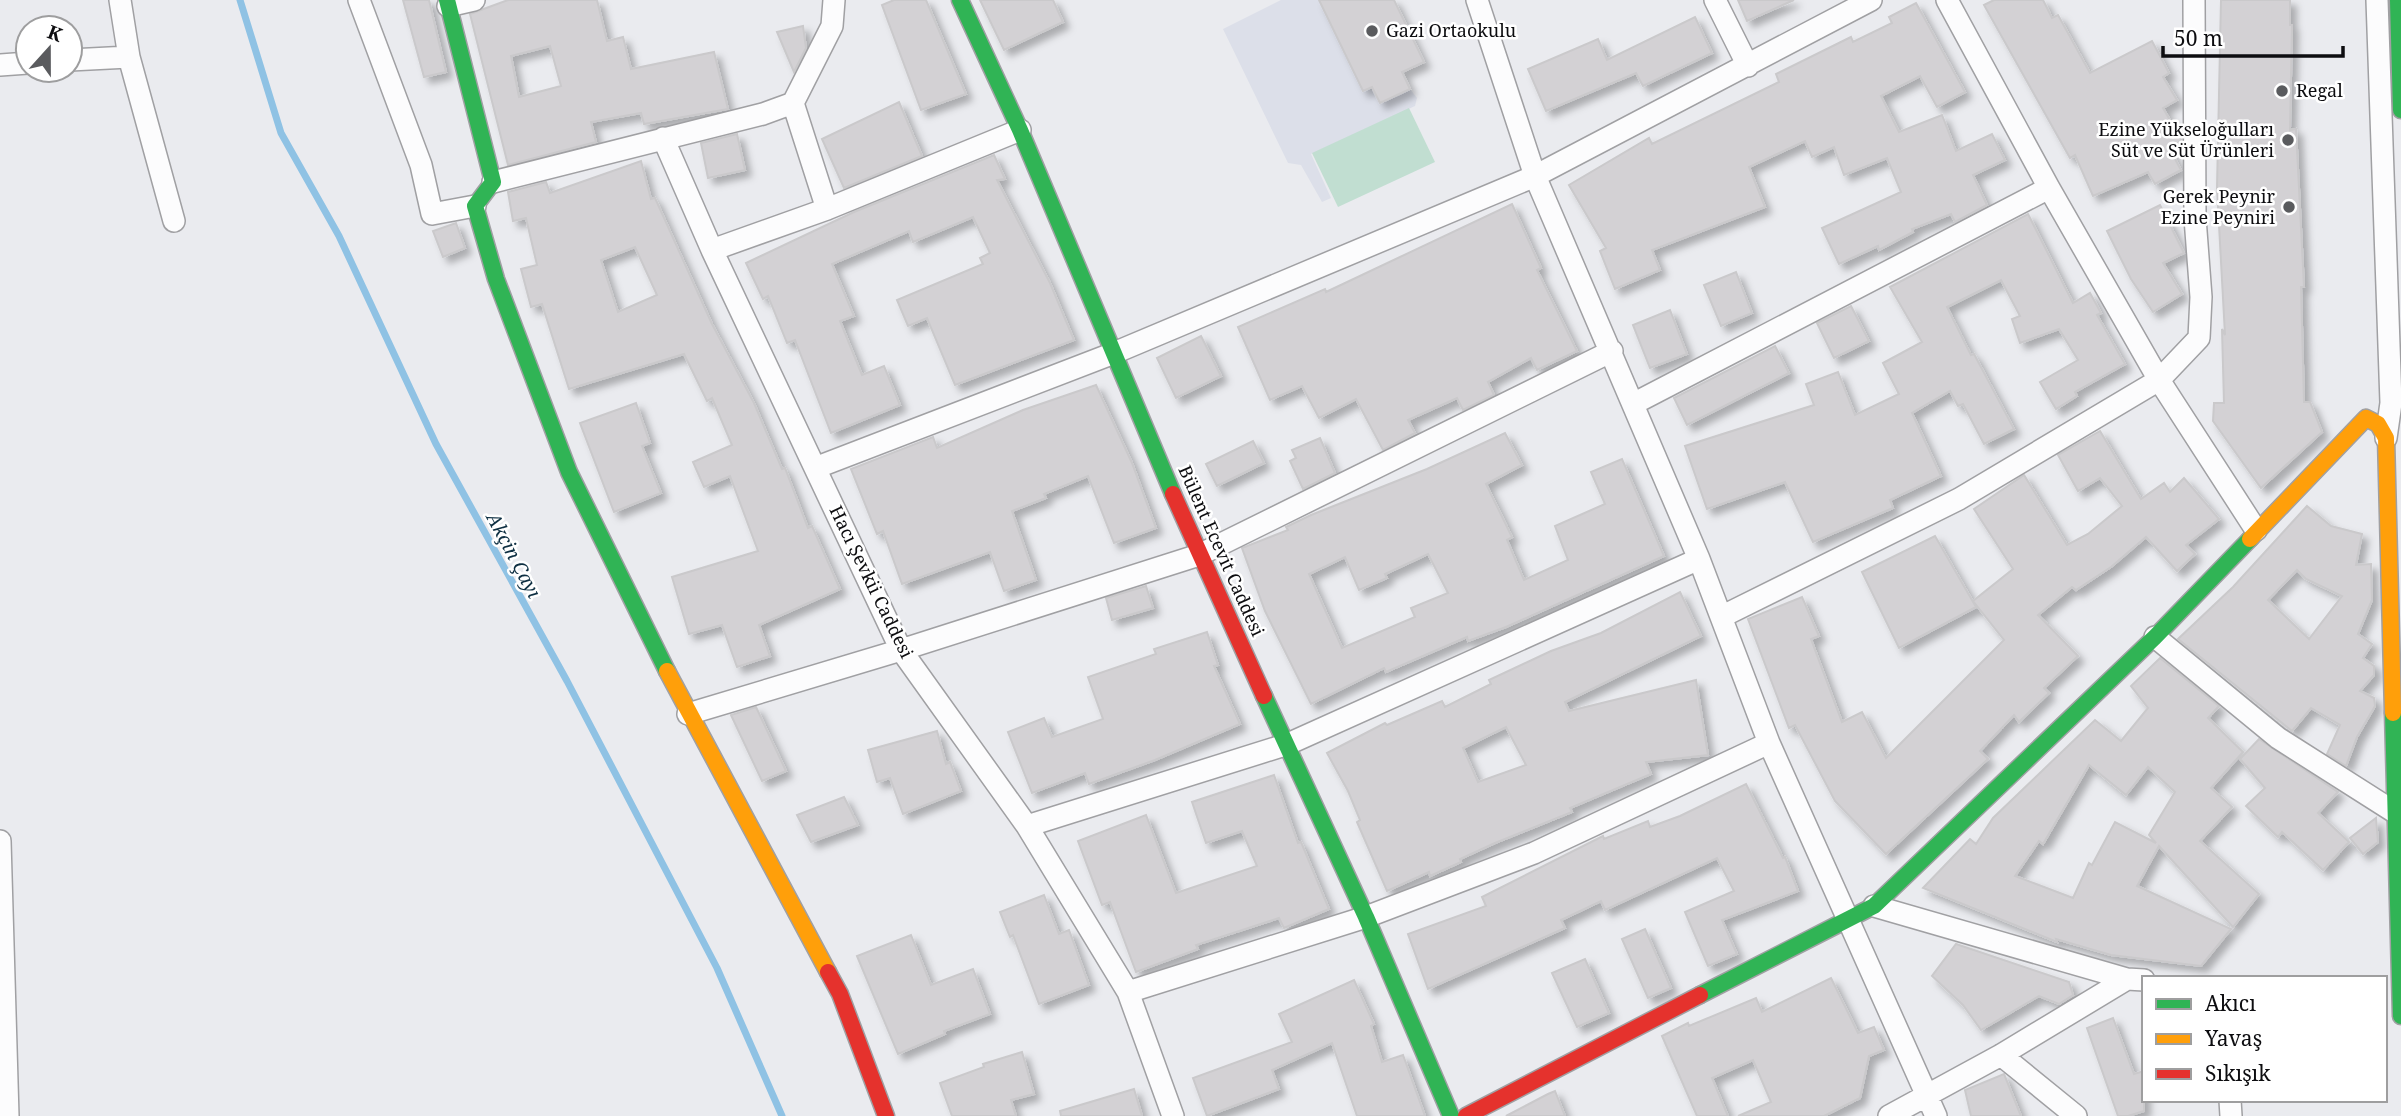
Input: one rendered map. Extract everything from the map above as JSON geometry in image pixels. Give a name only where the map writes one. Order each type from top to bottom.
[{"type":"main road","name":"Bülent Ecevit Caddesi","points":[[960,0],[1020,130],[1199,555],[1366,917],[1451,1116]]},
{"type":"main road","points":[[2398,0],[2401,110]]},
{"type":"main road","points":[[448,3],[493,182],[475,206],[496,279],[569,472],[688,713],[840,994],[886,1116]]},
{"type":"main road","points":[[1466,1116],[1874,906],[2155,637],[2366,418],[2378,424],[2386,438],[2401,1016]]},
{"type":"street","points":[[120,0],[129,57],[174,221]]},
{"type":"street","points":[[359,0],[421,165],[432,214],[475,206]]},
{"type":"street","points":[[448,3],[474,0]]},
{"type":"street","points":[[493,182],[763,114],[793,103],[832,26],[834,0]]},
{"type":"street","points":[[1477,0],[1535,176],[1699,559],[1769,743],[1923,1094],[1936,1116]]},
{"type":"street","points":[[1714,0],[1748,66]]},
{"type":"street","points":[[815,468],[1114,353],[1535,176],[1871,0]]},
{"type":"street","points":[[1947,0],[2049,188],[2159,380],[2256,530]]},
{"type":"street","points":[[1721,617],[1959,499],[2159,380],[2199,338],[2201,297],[2195,218],[2194,0]]},
{"type":"street","points":[[2377,0],[2396,402],[2386,438]]},
{"type":"street","points":[[84,60],[129,57]]},
{"type":"street","points":[[793,103],[827,209]]},
{"type":"street","points":[[712,250],[827,209],[1020,130]]},
{"type":"street","name":"Hacı Şevkii Caddesi","points":[[663,138],[712,250],[901,650],[1027,826],[1128,992],[1173,1116]]},
{"type":"street","points":[[1633,404],[2049,188]]},
{"type":"street","points":[[688,713],[901,650],[1199,555],[1612,351]]},
{"type":"street","points":[[1027,826],[1288,744],[1699,559]]},
{"type":"street","points":[[2155,637],[2278,738],[2396,813]]},
{"type":"street","points":[[1128,992],[1366,917],[1534,853],[1769,743]]},
{"type":"street","points":[[0,841],[8,1116]]},
{"type":"street","points":[[1874,906],[2135,980]]},
{"type":"street","points":[[1889,1116],[1923,1094],[2001,1055],[2135,980]]},
{"type":"street","points":[[2001,1055],[2076,1116]]},
{"type":"shaded area","points":[[1281,0],[1319,0],[1380,103],[1410,89],[1417,98],[1415,106],[1311,154],[1331,198],[1322,202],[1301,165],[1288,163],[1223,29]]},
{"type":"green space","points":[[1409,108],[1435,162],[1338,207],[1312,153]]},
{"type":"building","points":[[403,0],[429,0],[446,72],[424,77]]},
{"type":"building","points":[[508,0],[597,0],[607,41],[623,37],[631,69],[714,52],[728,109],[644,124],[641,113],[591,122],[596,142],[508,165],[470,14]],"holes":[[[550,46],[561,86],[519,97],[511,56]]]},
{"type":"building","points":[[894,0],[926,0],[966,94],[921,110],[882,5]]},
{"type":"building","points":[[980,0],[1053,0],[1063,22],[1004,50]]},
{"type":"building","name":"Gazi Ortaokulu","points":[[1319,0],[1394,0],[1424,62],[1402,72],[1410,89],[1380,103],[1372,87],[1363,91]]},
{"type":"building","points":[[1738,0],[1794,0],[1747,21]]},
{"type":"building","points":[[1994,0],[2043,0],[2052,18],[2058,15],[2090,73],[2152,41],[2169,73],[2163,77],[2177,100],[2163,108],[2182,141],[2169,148],[2181,170],[2155,184],[2148,172],[2093,196],[2075,155],[2070,158],[1984,5]]},
{"type":"building","points":[[2221,0],[2290,0],[2290,130],[2296,129],[2304,287],[2301,287],[2304,402],[2310,402],[2322,432],[2261,488],[2213,421],[2214,403],[2224,403],[2222,329],[2225,335],[2217,188]]},
{"type":"building","points":[[1916,3],[1965,92],[1937,107],[1920,76],[1881,96],[1899,132],[1942,115],[1956,151],[1992,134],[2005,160],[1973,175],[1987,205],[1955,222],[1951,214],[1912,229],[1913,232],[1879,250],[1878,246],[1839,264],[1822,228],[1901,192],[1887,158],[1844,175],[1834,147],[1812,157],[1805,141],[1749,167],[1765,207],[1652,250],[1660,270],[1615,289],[1600,251],[1606,248],[1569,185],[1649,138],[1652,144],[1779,82],[1776,74],[1851,37],[1853,42],[1892,23],[1889,17]]},
{"type":"building","points":[[1695,17],[1712,53],[1643,86],[1636,73],[1546,111],[1528,69],[1598,39],[1607,60]]},
{"type":"building","points":[[803,26],[806,48],[794,72],[777,32]]},
{"type":"building","points":[[899,102],[922,156],[844,188],[822,139]]},
{"type":"building","points":[[737,134],[745,170],[708,178],[701,143]]},
{"type":"building","points":[[994,155],[1005,179],[997,180],[1050,283],[1074,340],[955,385],[927,318],[908,326],[897,300],[983,264],[980,258],[990,253],[973,217],[913,242],[909,231],[832,264],[854,316],[840,321],[862,375],[884,366],[900,405],[831,433],[795,340],[787,343],[768,296],[763,299],[746,263],[854,212]]},
{"type":"building","points":[[641,161],[651,199],[655,198],[712,324],[754,403],[782,469],[785,468],[808,528],[812,526],[840,589],[759,625],[770,656],[737,667],[722,625],[689,634],[672,577],[758,551],[730,476],[704,487],[693,462],[732,445],[712,398],[707,401],[684,354],[569,389],[542,304],[531,307],[521,269],[537,265],[526,218],[513,221],[508,192],[546,182],[550,193]],"holes":[[[635,247],[657,295],[618,312],[601,260]]]},
{"type":"building","points":[[1512,204],[1541,268],[1537,270],[1577,351],[1537,370],[1531,358],[1488,382],[1494,395],[1463,410],[1457,398],[1408,420],[1415,433],[1383,450],[1356,399],[1319,418],[1302,386],[1270,400],[1238,327],[1325,289],[1326,292]]},
{"type":"building","points":[[2160,205],[2184,253],[2163,263],[2182,294],[2153,312],[2131,279],[2107,231]]},
{"type":"building","points":[[2028,214],[2073,303],[2090,293],[2101,313],[2097,315],[2125,364],[2075,392],[2077,396],[2056,409],[2040,382],[2078,360],[2059,329],[2020,343],[2012,319],[2020,316],[2001,280],[1947,307],[2014,429],[1984,444],[1963,404],[1958,406],[1950,391],[1912,413],[1941,476],[1890,500],[1893,508],[1813,542],[1785,482],[1707,509],[1685,446],[1814,405],[1806,384],[1838,372],[1855,415],[1899,394],[1883,363],[1922,342],[1890,287]]},
{"type":"building","points":[[456,223],[465,248],[443,257],[433,231]]},
{"type":"building","points":[[1736,272],[1752,313],[1721,326],[1704,285]]},
{"type":"building","points":[[1851,306],[1869,341],[1834,358],[1817,323]]},
{"type":"building","points":[[1670,310],[1687,354],[1650,368],[1633,325]]},
{"type":"building","points":[[1201,336],[1221,376],[1176,398],[1157,358]]},
{"type":"building","points":[[1775,346],[1789,373],[1687,425],[1674,398]]},
{"type":"building","points":[[1096,385],[1132,463],[1156,528],[1114,543],[1088,476],[1044,494],[1046,498],[1012,511],[1036,580],[1004,591],[990,552],[902,584],[883,531],[877,534],[851,469],[933,437],[937,448],[1023,410]]},
{"type":"building","points":[[636,403],[650,443],[642,446],[661,493],[614,512],[580,423]]},
{"type":"building","points":[[2100,431],[2141,499],[2164,483],[2170,492],[2184,478],[2219,519],[2186,545],[2195,554],[2177,571],[2146,537],[2111,567],[2076,590],[2072,587],[2038,615],[2078,656],[2044,688],[2049,693],[2019,722],[2014,715],[1980,751],[1988,759],[1886,854],[1835,801],[1795,725],[1789,728],[1748,619],[1802,597],[1819,636],[1811,639],[1842,722],[1862,712],[1886,758],[2004,640],[1973,601],[2013,569],[1974,509],[2024,475],[2067,545],[2088,534],[2122,506],[2100,478],[2078,491],[2058,455]]},
{"type":"building","points":[[1505,433],[1522,465],[1486,484],[1512,537],[1507,540],[1524,580],[1568,560],[1555,526],[1605,504],[1591,472],[1622,459],[1664,556],[1506,627],[1468,641],[1467,637],[1386,672],[1384,668],[1311,704],[1265,611],[1242,548],[1288,530],[1286,527],[1311,515],[1427,469]],"holes":[[[1428,554],[1448,593],[1411,608],[1415,617],[1342,648],[1309,574],[1345,557],[1359,590],[1387,578],[1385,574]]]},
{"type":"building","points":[[1320,438],[1335,473],[1303,489],[1290,461],[1296,458],[1292,450]]},
{"type":"building","points":[[1253,441],[1264,463],[1217,486],[1206,464]]},
{"type":"building","points":[[2307,506],[2331,526],[2362,534],[2356,565],[2371,564],[2372,600],[2358,634],[2372,644],[2363,658],[2374,666],[2374,675],[2360,691],[2374,698],[2375,706],[2357,737],[2346,766],[2327,754],[2340,725],[2311,708],[2292,731],[2178,639],[2233,587]],"holes":[[[2297,570],[2306,579],[2342,596],[2309,639],[2268,600]]]},
{"type":"building","points":[[1935,536],[1976,607],[1899,648],[1862,572]]},
{"type":"building","points":[[1146,586],[1153,608],[1112,620],[1106,598]]},
{"type":"building","points":[[1680,592],[1701,636],[1565,702],[1569,711],[1696,680],[1708,755],[1646,762],[1651,774],[1570,808],[1572,812],[1495,843],[1430,876],[1429,872],[1387,891],[1357,822],[1360,820],[1348,791],[1327,753],[1385,723],[1387,725],[1442,701],[1445,707],[1491,684],[1489,680],[1551,651],[1601,633]],"holes":[[[1506,727],[1526,765],[1478,782],[1463,748]]]},
{"type":"building","points":[[1207,632],[1218,665],[1214,666],[1240,724],[1089,784],[1085,773],[1032,793],[1008,732],[1044,718],[1052,737],[1103,719],[1088,677],[1156,654],[1154,649]]},
{"type":"building","points":[[2160,658],[2219,706],[2208,718],[2243,752],[2211,788],[2232,807],[2200,841],[2259,894],[2233,927],[2159,846],[2137,886],[2231,929],[2201,966],[2111,955],[2056,939],[2057,942],[1923,888],[1970,839],[1976,844],[1993,818],[2095,720],[2121,741],[2148,708],[2131,686]],"holes":[[[2089,765],[2126,795],[2148,767],[2175,792],[2149,835],[2156,843],[2115,822],[2092,865],[2089,863],[2073,898],[2015,876],[2039,841],[2043,844]]]},
{"type":"building","points":[[756,707],[786,771],[762,781],[731,715]]},
{"type":"building","points":[[937,731],[946,764],[950,762],[961,791],[903,814],[890,778],[877,782],[868,750]]},
{"type":"building","points":[[2259,739],[2338,792],[2318,813],[2349,842],[2323,870],[2282,832],[2278,837],[2246,806],[2265,788],[2240,759]]},
{"type":"building","points":[[1274,775],[1298,843],[1301,842],[1329,909],[1284,928],[1279,918],[1196,945],[1198,949],[1136,972],[1110,902],[1102,905],[1078,841],[1146,815],[1176,893],[1257,866],[1242,831],[1206,843],[1192,802]]},
{"type":"building","points":[[1746,784],[1783,858],[1785,857],[1798,891],[1722,920],[1737,954],[1708,966],[1685,912],[1734,891],[1717,858],[1605,910],[1601,901],[1561,920],[1565,928],[1428,989],[1408,934],[1486,906],[1482,897],[1603,836],[1604,839],[1648,821],[1650,827],[1680,816]]},
{"type":"building","points":[[844,797],[858,825],[811,842],[797,815]]},
{"type":"building","points":[[2376,818],[2378,842],[2363,854],[2350,838]]},
{"type":"building","points":[[1044,895],[1059,934],[1069,930],[1089,985],[1039,1004],[1013,935],[1010,937],[1000,912]]},
{"type":"building","points":[[1645,929],[1671,988],[1648,998],[1622,939]]},
{"type":"building","points":[[911,935],[931,985],[973,969],[990,1014],[944,1031],[945,1034],[898,1054],[857,956]]},
{"type":"building","points":[[1956,944],[2069,982],[2073,995],[2059,1004],[2039,996],[1981,1030],[1963,1005],[1932,976]]},
{"type":"building","points":[[1585,959],[1609,1013],[1577,1027],[1552,973]]},
{"type":"building","points":[[1831,978],[1858,1033],[1874,1027],[1884,1050],[1869,1056],[1860,1098],[1824,1116],[1738,1116],[1771,1102],[1753,1060],[1712,1078],[1728,1116],[1697,1116],[1662,1036],[1688,1023],[1689,1026],[1756,998],[1762,1012]]},
{"type":"building","points":[[1354,980],[1374,1024],[1371,1026],[1382,1062],[1403,1055],[1425,1116],[1357,1116],[1332,1043],[1272,1070],[1279,1089],[1207,1116],[1193,1078],[1292,1042],[1279,1014]]},
{"type":"building","points":[[2113,1018],[2134,1074],[2142,1072],[2144,1111],[2118,1116],[2087,1028]]},
{"type":"building","points":[[1022,1052],[1034,1094],[1011,1100],[1016,1116],[952,1116],[940,1083],[984,1067],[983,1064]]},
{"type":"building","points":[[2004,1074],[2021,1116],[1971,1116],[1965,1090]]},
{"type":"building","points":[[1134,1089],[1142,1116],[1061,1116],[1060,1111]]},
{"type":"building","points":[[1555,1091],[1565,1116],[1506,1116],[1548,1094]]},
{"type":"waterway","name":"Akçin Çayı","points":[[240,0],[281,133],[339,236],[436,444],[567,681],[717,968],[782,1116]]},
{"type":"traffic: fast","points":[[447,0],[493,182],[475,206],[496,279],[569,472],[667,671]]},
{"type":"traffic: fast","points":[[960,0],[1020,130],[1173,494]]},
{"type":"traffic: fast","points":[[2398,0],[2401,110]]},
{"type":"traffic: fast","points":[[1700,995],[1874,906],[2155,637],[2250,539]]},
{"type":"traffic: fast","points":[[1264,696],[1366,917],[1451,1116]]},
{"type":"traffic: fast","points":[[2393,713],[2401,1016]]},
{"type":"traffic: slow","points":[[2250,539],[2366,418],[2378,424],[2386,438],[2393,713]]},
{"type":"traffic: slow","points":[[667,671],[828,972]]},
{"type":"traffic: jam","points":[[1173,494],[1264,696]]},
{"type":"traffic: jam","points":[[828,972],[840,994],[886,1116]]},
{"type":"traffic: jam","points":[[1466,1116],[1700,995]]},
{"type":"place","name":"Gazi Ortaokulu","points":[[1372,31]]},
{"type":"place","name":"Regal","points":[[2282,91]]},
{"type":"place","name":"Ezine Yükseloğulları Süt ve Süt Ürünleri","points":[[2288,140]]},
{"type":"place","name":"Gerek Peynir Ezine Peyniri","points":[[2289,207]]}]
